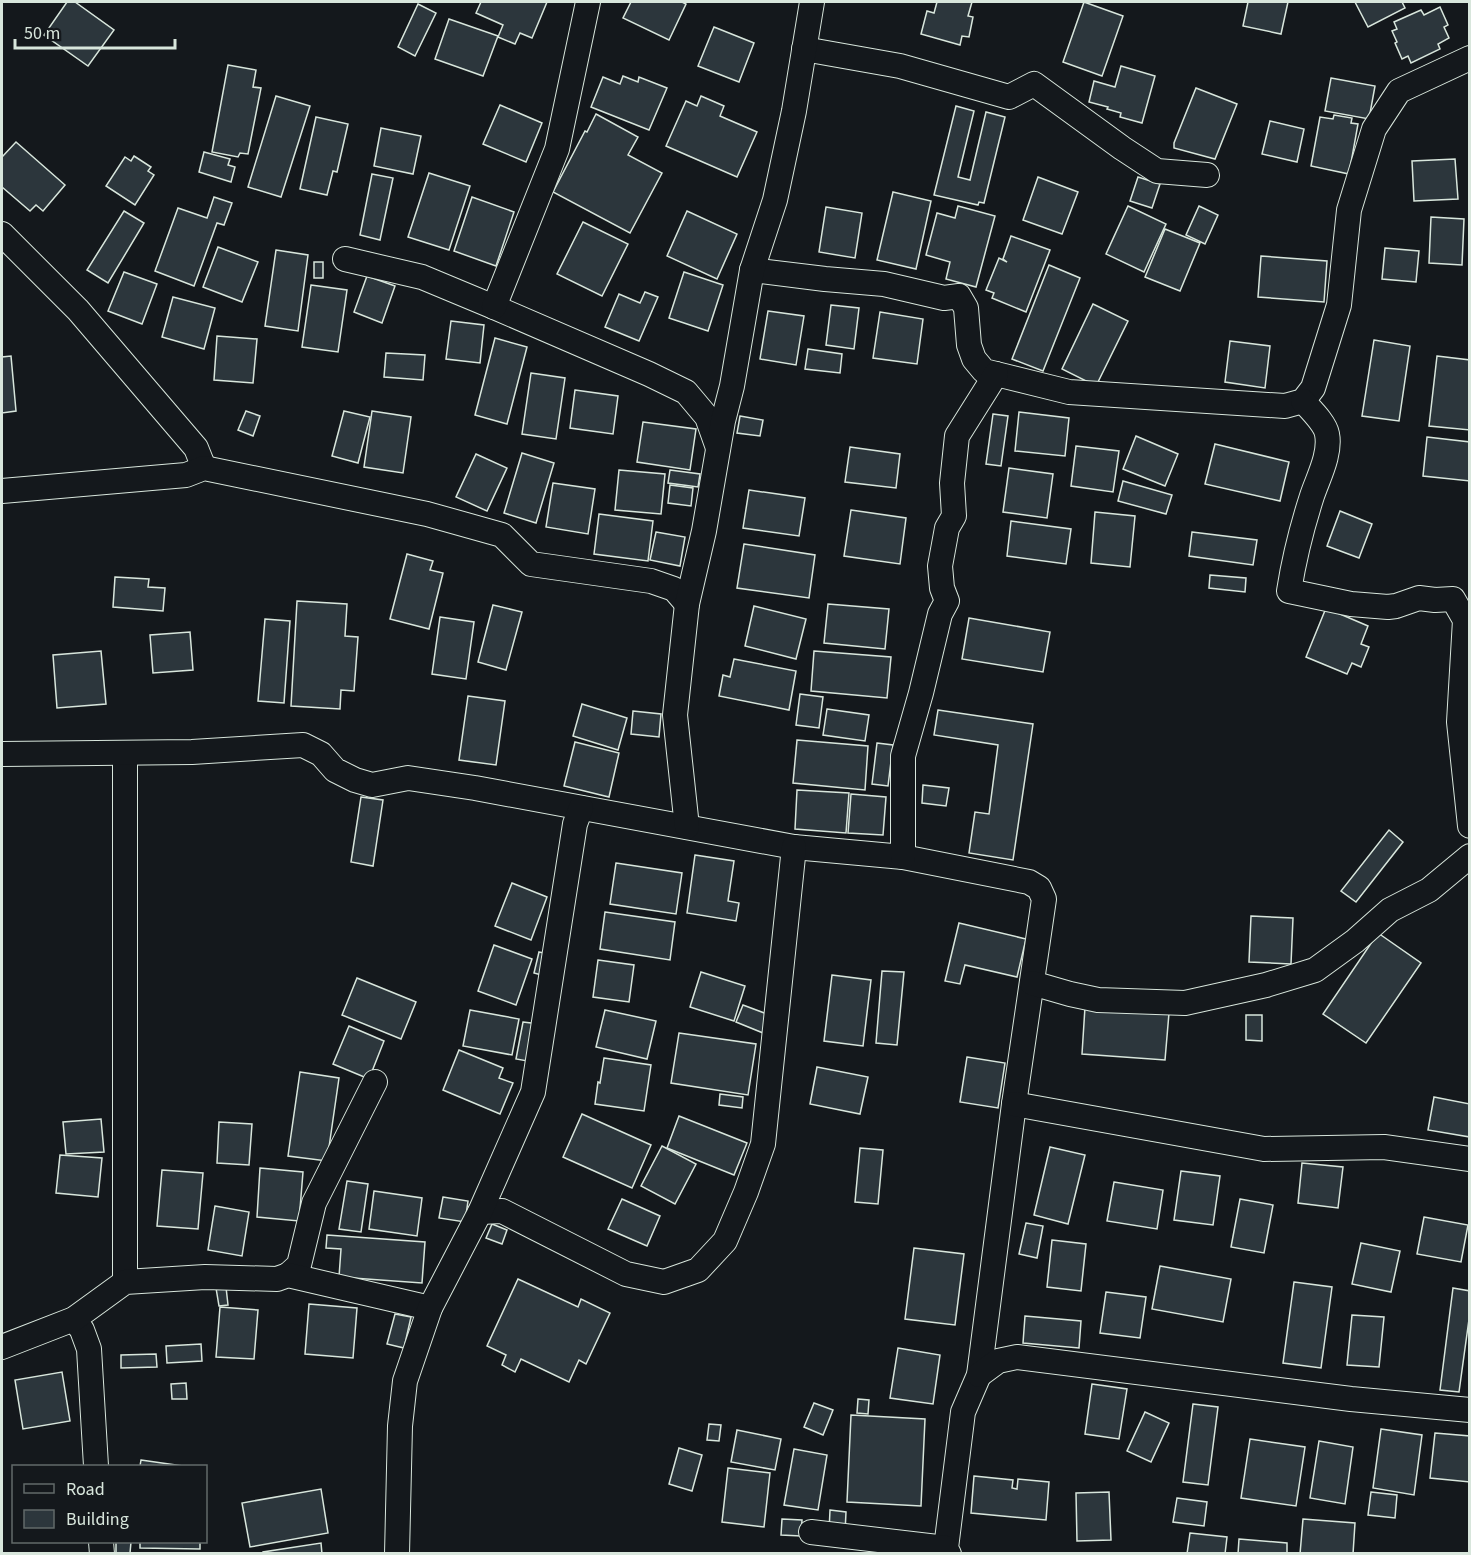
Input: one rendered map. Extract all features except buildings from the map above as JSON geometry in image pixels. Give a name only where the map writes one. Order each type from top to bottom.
[{"type":"street","points":[[494,307],[557,149],[588,2]]},
{"type":"street","points":[[687,827],[675,715],[687,604],[704,531],[752,270],[775,200],[794,111],[812,2]]},
{"type":"street","points":[[804,49],[900,66],[1009,97],[1034,84],[1157,171],[1207,175]]},
{"type":"street","points":[[752,270],[884,285],[944,298],[960,296],[966,308],[969,345],[974,359],[984,370],[996,374],[1069,392],[1285,406],[1303,400],[1312,388],[1339,305],[1349,210],[1374,129],[1399,91],[1470,58]]},
{"type":"street","points":[[2,234],[78,310],[196,448],[204,468]]},
{"type":"street","points":[[345,259],[422,277],[649,374],[686,393],[707,417],[718,451]]},
{"type":"street","points":[[903,857],[903,756],[940,614],[947,600],[942,588],[940,566],[947,528],[954,516],[952,483],[957,436],[996,374]]},
{"type":"street","points":[[1303,400],[1327,434],[1326,457],[1312,496],[1289,591],[1351,604],[1388,608],[1419,598],[1453,599],[1465,620],[1459,722],[1470,826]]},
{"type":"street","points":[[2,491],[186,476],[204,468],[427,514],[502,535],[531,564],[651,581],[674,589],[687,604]]},
{"type":"street","points":[[2,754],[192,752],[303,745],[321,754],[335,770],[372,785],[408,778],[475,788],[794,847],[903,857],[1029,882],[1039,888],[1044,899],[1014,1104],[979,1375],[963,1412],[947,1551],[812,1532]]},
{"type":"street","points":[[125,753],[125,1282]]},
{"type":"street","points":[[397,1554],[400,1426],[405,1381],[430,1308],[480,1212],[533,1092],[575,824],[581,808]]},
{"type":"street","points":[[480,1212],[502,1211],[626,1274],[664,1282],[698,1270],[725,1241],[763,1144],[794,847]]},
{"type":"street","points":[[1032,983],[1098,1000],[1185,1003],[1266,985],[1315,970],[1355,941],[1389,910],[1429,890],[1470,856]]},
{"type":"street","points":[[2,1347],[74,1319],[125,1282],[205,1277],[277,1279],[288,1275],[299,1264],[314,1203],[375,1082]]},
{"type":"street","points":[[1014,1104],[1264,1149],[1383,1147],[1470,1159]]},
{"type":"street","points":[[288,1275],[430,1308]]},
{"type":"street","points":[[74,1319],[82,1330],[89,1348],[96,1465]]},
{"type":"street","points":[[979,1375],[998,1361],[1017,1357],[1351,1399],[1470,1410]]}]
